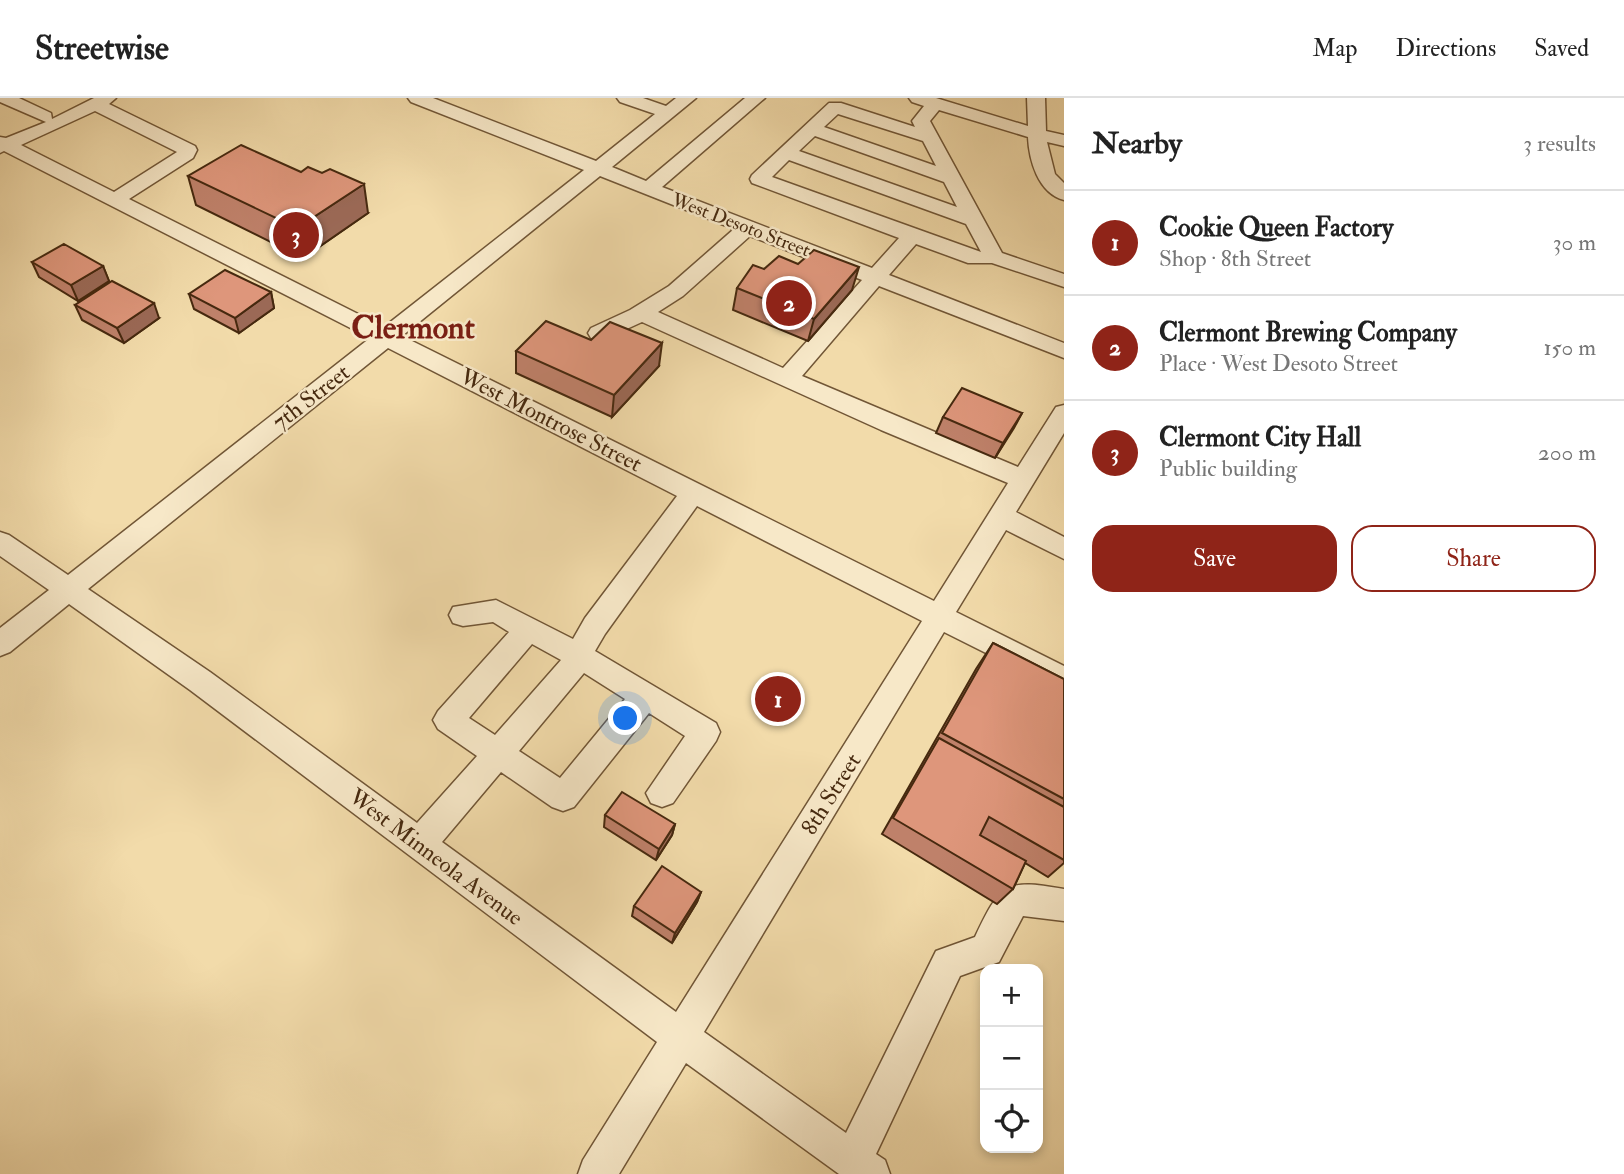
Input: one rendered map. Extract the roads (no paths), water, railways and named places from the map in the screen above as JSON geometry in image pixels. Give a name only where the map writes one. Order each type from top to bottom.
[{"type":"street","points":[[5,98],[45,117]]},
{"type":"street","name":"West Desoto Street","points":[[417,98],[1064,351]]},
{"type":"street","points":[[626,98],[668,113]]},
{"type":"street","name":"7th Street","points":[[0,644],[687,98]]},
{"type":"street","points":[[648,188],[756,98]]},
{"type":"street","points":[[1036,98],[1038,152],[1046,176],[1064,194]]},
{"type":"street","points":[[2,144],[57,124],[96,100]]},
{"type":"street","points":[[2,144],[45,117],[96,100],[188,152],[114,200]]},
{"type":"street","points":[[994,257],[921,121],[927,101],[1064,141]]},
{"type":"street","points":[[928,137],[835,107],[759,179],[975,259],[994,257],[1064,281]]},
{"type":"street","points":[[812,129],[952,178]]},
{"type":"street","name":"West Montrose Street","points":[[2,144],[1064,680]]},
{"type":"street","points":[[786,153],[975,220]]},
{"type":"street","points":[[599,333],[641,313],[676,291],[748,227]]},
{"type":"street","points":[[787,378],[912,236]]},
{"type":"street","points":[[641,313],[1024,480]]},
{"type":"street","name":"8th Street","points":[[597,1174],[1064,413]]},
{"type":"street","points":[[420,844],[573,666],[595,626],[694,492]]},
{"type":"street","points":[[1001,516],[1064,549]]},
{"type":"street","name":"West Minneola Avenue","points":[[0,542],[200,681],[680,1037],[862,1167]]},
{"type":"street","points":[[463,615],[496,611],[579,656],[705,732],[662,793]]},
{"type":"street","points":[[528,630],[448,720],[563,797],[645,696]]},
{"type":"street","points":[[862,1167],[948,963],[987,950],[1010,903],[1022,897],[1064,905]]},
{"type":"place","name":"Clermont City Hall","points":[[296,235]]},
{"type":"place","name":"Clermont Brewing Company","points":[[789,303]]},
{"type":"place","name":"Cookie Queen Factory","points":[[778,699]]},
{"type":"district","name":"Clermont","points":[[413,328]]}]
